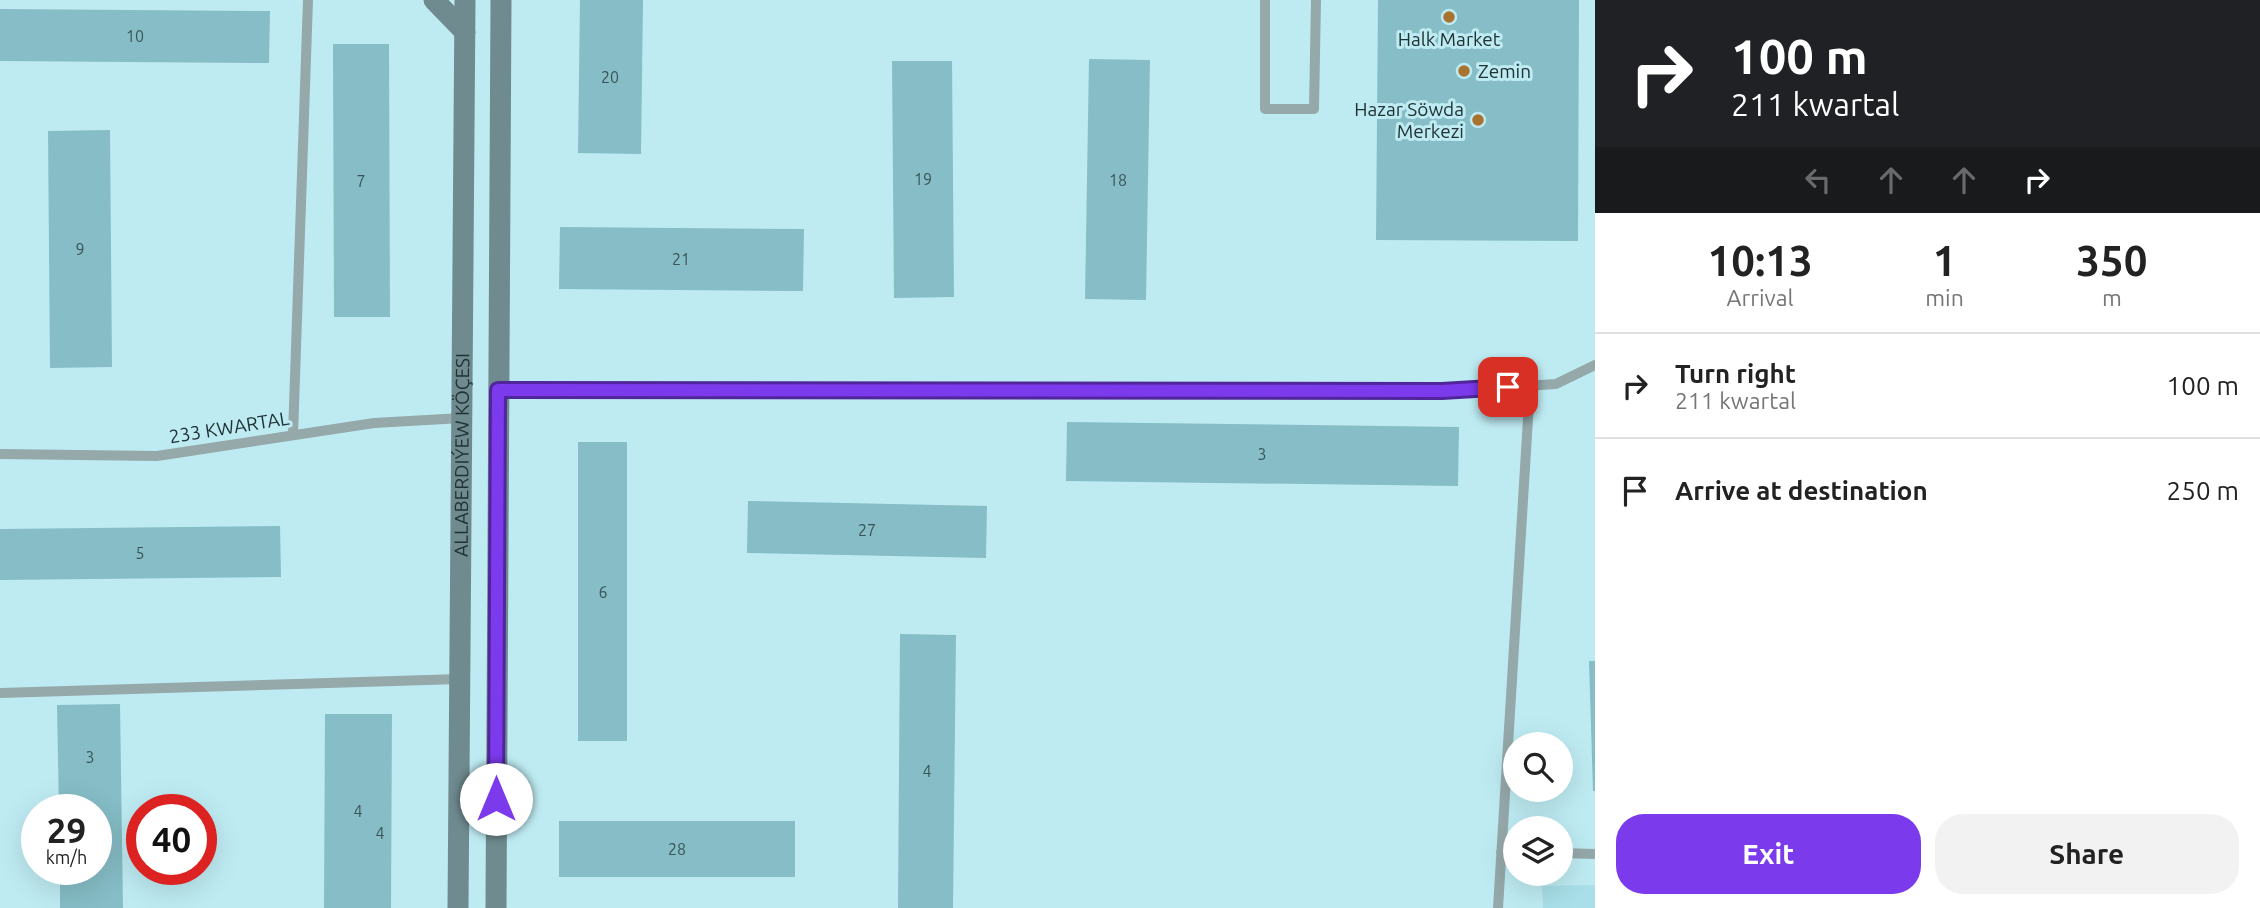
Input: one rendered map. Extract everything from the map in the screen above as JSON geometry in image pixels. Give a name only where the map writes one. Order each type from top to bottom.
[{"type":"street","points":[[435,0],[465,32]]},
{"type":"street","name":"ALLABERDIÝEW KÖÇESI","points":[[458,908],[465,0]]},
{"type":"street","name":"ALLABERDIÝEW KÖÇESI","points":[[496,908],[501,0]]},
{"type":"lane","points":[[293,435],[308,0]]},
{"type":"lane","points":[[1265,0],[1265,109],[1314,109],[1316,0]]},
{"type":"lane","points":[[498,390],[1442,391],[1556,384],[1595,365]]},
{"type":"lane","points":[[1498,908],[1530,386]]},
{"type":"lane","name":"233 KWARTAL","points":[[0,454],[157,456],[374,423],[462,418]]},
{"type":"lane","points":[[0,693],[460,679]]},
{"type":"lane","points":[[1573,853],[1595,854]]},
{"type":"shaded area","points":[[1595,885],[1595,908],[1543,908],[1542,886]]},
{"type":"building","points":[[580,0],[643,0],[641,154],[578,153]]},
{"type":"building","name":"Hazar Söwda Merkezi","points":[[1378,0],[1579,0],[1578,241],[1376,240]]},
{"type":"building","points":[[0,9],[270,11],[269,63],[0,61]]},
{"type":"building","points":[[333,44],[389,44],[390,317],[334,317]]},
{"type":"building","points":[[1089,59],[1150,60],[1146,300],[1085,299]]},
{"type":"building","points":[[892,61],[952,61],[954,297],[894,298]]},
{"type":"building","points":[[110,130],[112,367],[50,368],[48,131]]},
{"type":"building","points":[[560,227],[804,229],[803,291],[559,289]]},
{"type":"building","points":[[1067,422],[1459,427],[1458,486],[1066,481]]},
{"type":"building","points":[[578,442],[627,442],[627,741],[578,741]]},
{"type":"building","points":[[748,501],[987,506],[986,558],[747,553]]},
{"type":"building","points":[[280,526],[281,577],[0,580],[0,529]]},
{"type":"building","points":[[900,634],[956,635],[953,908],[898,908]]},
{"type":"building","points":[[1589,661],[1595,661],[1595,791],[1593,791]]},
{"type":"building","points":[[120,704],[123,908],[60,908],[60,885],[112,885],[112,794],[59,794],[57,705]]},
{"type":"building","points":[[325,714],[392,714],[391,908],[324,908]]},
{"type":"building","points":[[559,821],[795,821],[795,877],[559,877]]},
{"type":"place","name":"Halk Market","points":[[1449,17]]},
{"type":"place","name":"Zemin","points":[[1464,71]]},
{"type":"place","name":"Hazar Söwda Merkezi","points":[[1478,120]]},
{"type":"route","points":[[496,799],[498,390],[1442,391],[1508,387]]}]
